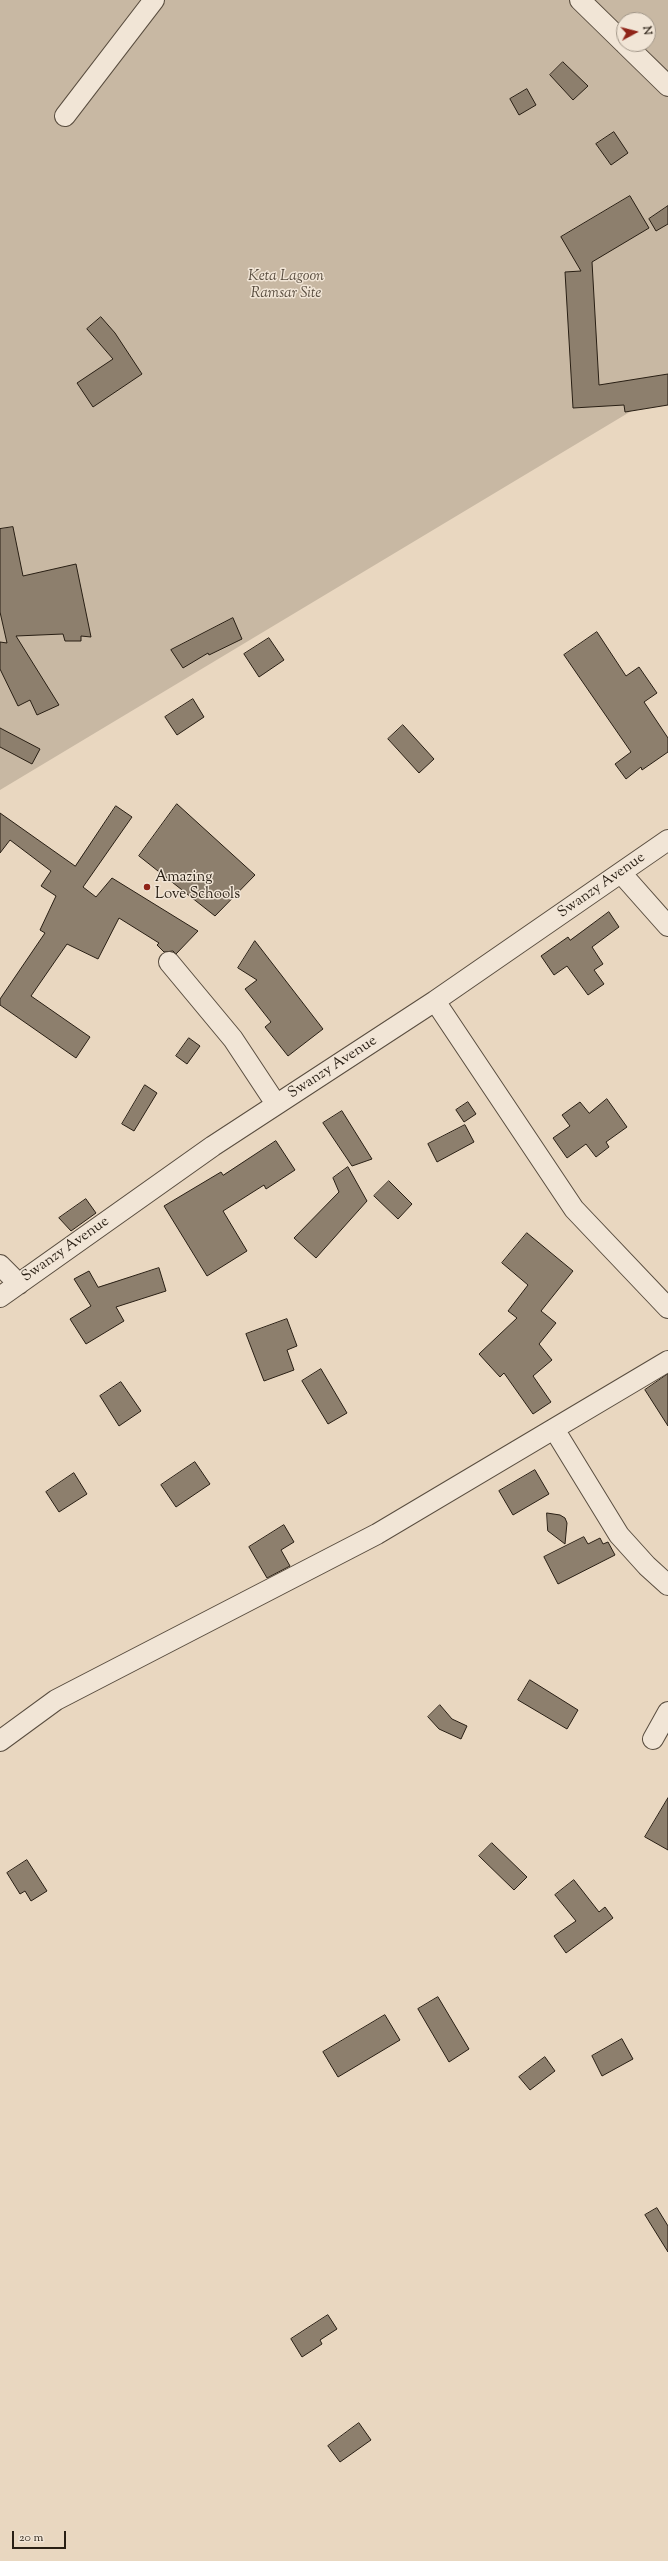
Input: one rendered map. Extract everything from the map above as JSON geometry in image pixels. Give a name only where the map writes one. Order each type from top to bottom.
[{"type":"street","points":[[66,116],[154,0]]},
{"type":"street","points":[[580,0],[616,34]]},
{"type":"street","points":[[634,52],[668,86]]},
{"type":"street","name":"Swanzy Avenue","points":[[0,1297],[213,1146],[435,1001],[668,840]]},
{"type":"street","points":[[621,873],[668,926]]},
{"type":"street","points":[[169,962],[233,1039],[276,1104]]},
{"type":"street","points":[[435,1001],[574,1209],[668,1308]]},
{"type":"street","points":[[0,1265],[19,1284]]},
{"type":"street","points":[[0,1741],[56,1700],[377,1534],[668,1361]]},
{"type":"street","points":[[554,1429],[619,1535],[647,1566],[668,1585]]},
{"type":"street","points":[[653,1739],[668,1712]]},
{"type":"green space","name":"Keta Lagoon Ramsar Site","points":[[0,0],[668,0],[668,389],[0,790]]},
{"type":"building","points":[[563,62],[588,86],[573,100],[550,75]]},
{"type":"building","points":[[527,89],[536,105],[519,115],[510,99]]},
{"type":"building","points":[[614,132],[628,153],[611,165],[596,144]]},
{"type":"building","points":[[630,196],[649,228],[592,262],[599,385],[668,374],[668,405],[625,412],[624,405],[573,408],[565,272],[581,271],[561,237]]},
{"type":"building","points":[[668,206],[668,224],[656,231],[649,219]]},
{"type":"building","points":[[101,317],[115,333],[142,374],[93,407],[77,383],[113,359],[87,329]]},
{"type":"building","points":[[13,527],[23,576],[76,564],[91,637],[81,636],[81,641],[65,641],[63,634],[16,636],[59,705],[37,715],[30,700],[18,706],[0,669],[0,642],[7,643],[0,612],[0,529]]},
{"type":"building","points":[[233,618],[242,639],[209,655],[208,653],[183,668],[171,650]]},
{"type":"building","points":[[597,632],[626,676],[639,667],[657,693],[644,702],[668,738],[668,752],[642,770],[641,767],[626,779],[615,764],[631,752],[564,655]]},
{"type":"building","points":[[269,638],[284,660],[259,677],[244,654]]},
{"type":"building","points":[[193,699],[204,717],[177,735],[165,717]]},
{"type":"building","points":[[403,725],[434,759],[419,773],[388,739]]},
{"type":"building","points":[[0,728],[40,749],[32,764],[0,747]]},
{"type":"building","points":[[177,804],[255,875],[215,916],[139,856]]},
{"type":"building","points":[[116,806],[132,817],[83,887],[96,897],[112,878],[198,931],[176,954],[173,951],[164,952],[157,945],[159,943],[119,918],[98,959],[67,944],[31,996],[90,1037],[76,1058],[0,1005],[0,999],[45,933],[40,930],[56,896],[41,886],[51,871],[10,840],[0,853],[0,813],[75,866]]},
{"type":"building","points":[[609,912],[619,927],[592,947],[603,964],[594,970],[604,984],[588,995],[567,966],[554,975],[541,956],[568,937],[570,940]]},
{"type":"building","points":[[255,941],[323,1029],[288,1056],[265,1027],[271,1022],[245,989],[257,980],[238,968]]},
{"type":"building","points":[[189,1038],[200,1046],[187,1064],[176,1056]]},
{"type":"building","points":[[145,1085],[157,1093],[134,1131],[122,1124]]},
{"type":"building","points":[[607,1099],[627,1127],[606,1142],[609,1147],[596,1157],[586,1144],[567,1158],[553,1138],[570,1126],[562,1115],[580,1102],[589,1113]]},
{"type":"building","points":[[468,1102],[476,1114],[464,1122],[456,1110]]},
{"type":"building","points":[[342,1111],[372,1159],[352,1166],[323,1123]]},
{"type":"building","points":[[465,1125],[474,1142],[437,1162],[428,1144]]},
{"type":"building","points":[[276,1141],[295,1170],[266,1189],[264,1185],[223,1211],[247,1251],[207,1276],[164,1206],[221,1172],[223,1175]]},
{"type":"building","points":[[348,1167],[367,1201],[316,1258],[294,1238],[339,1192],[333,1178]]},
{"type":"building","points":[[389,1181],[412,1204],[398,1219],[374,1196]]},
{"type":"building","points":[[86,1199],[96,1213],[71,1231],[59,1218]]},
{"type":"building","points":[[527,1233],[573,1271],[541,1311],[556,1323],[539,1344],[552,1360],[533,1376],[551,1402],[533,1414],[504,1373],[500,1377],[479,1354],[517,1318],[508,1311],[528,1285],[502,1263]]},
{"type":"building","points":[[159,1268],[166,1291],[116,1307],[124,1321],[86,1344],[70,1319],[91,1306],[74,1279],[89,1271],[98,1287]]},
{"type":"building","points":[[287,1319],[297,1346],[287,1350],[294,1370],[264,1381],[246,1334]]},
{"type":"building","points":[[321,1369],[347,1413],[328,1424],[302,1381]]},
{"type":"building","points":[[668,1374],[668,1426],[645,1390]]},
{"type":"building","points":[[121,1382],[141,1411],[119,1426],[100,1396]]},
{"type":"building","points":[[195,1462],[210,1484],[176,1507],[161,1485]]},
{"type":"building","points":[[535,1470],[549,1494],[513,1515],[499,1491]]},
{"type":"building","points":[[74,1473],[87,1494],[59,1512],[46,1492]]},
{"type":"building","points":[[547,1513],[560,1515],[565,1518],[567,1523],[565,1544],[548,1531]]},
{"type":"building","points":[[284,1525],[294,1542],[281,1550],[290,1566],[267,1578],[249,1547]]},
{"type":"building","points":[[584,1537],[588,1544],[600,1538],[603,1544],[608,1542],[615,1555],[558,1584],[544,1557]]},
{"type":"building","points":[[530,1680],[578,1710],[567,1729],[518,1700]]},
{"type":"building","points":[[440,1705],[452,1719],[467,1726],[461,1739],[439,1729],[428,1717]]},
{"type":"building","points":[[668,1798],[668,1850],[645,1837]]},
{"type":"building","points":[[492,1843],[527,1877],[514,1890],[479,1856]]},
{"type":"building","points":[[27,1860],[47,1891],[31,1901],[25,1891],[20,1894],[7,1873]]},
{"type":"building","points":[[574,1880],[599,1912],[605,1907],[613,1918],[566,1953],[554,1936],[576,1921],[555,1895]]},
{"type":"building","points":[[438,1997],[469,2049],[449,2062],[418,2009]]},
{"type":"building","points":[[385,2015],[400,2040],[338,2077],[323,2052]]},
{"type":"building","points":[[622,2039],[633,2059],[602,2076],[592,2056]]},
{"type":"building","points":[[545,2057],[555,2071],[530,2090],[519,2077]]},
{"type":"building","points":[[657,2208],[668,2226],[668,2252],[645,2215]]},
{"type":"building","points":[[328,2315],[337,2329],[320,2340],[322,2344],[302,2357],[291,2339]]},
{"type":"building","points":[[359,2423],[371,2440],[340,2462],[328,2446]]},
{"type":"place","name":"Amazing Love Schools","points":[[147,887]]}]
